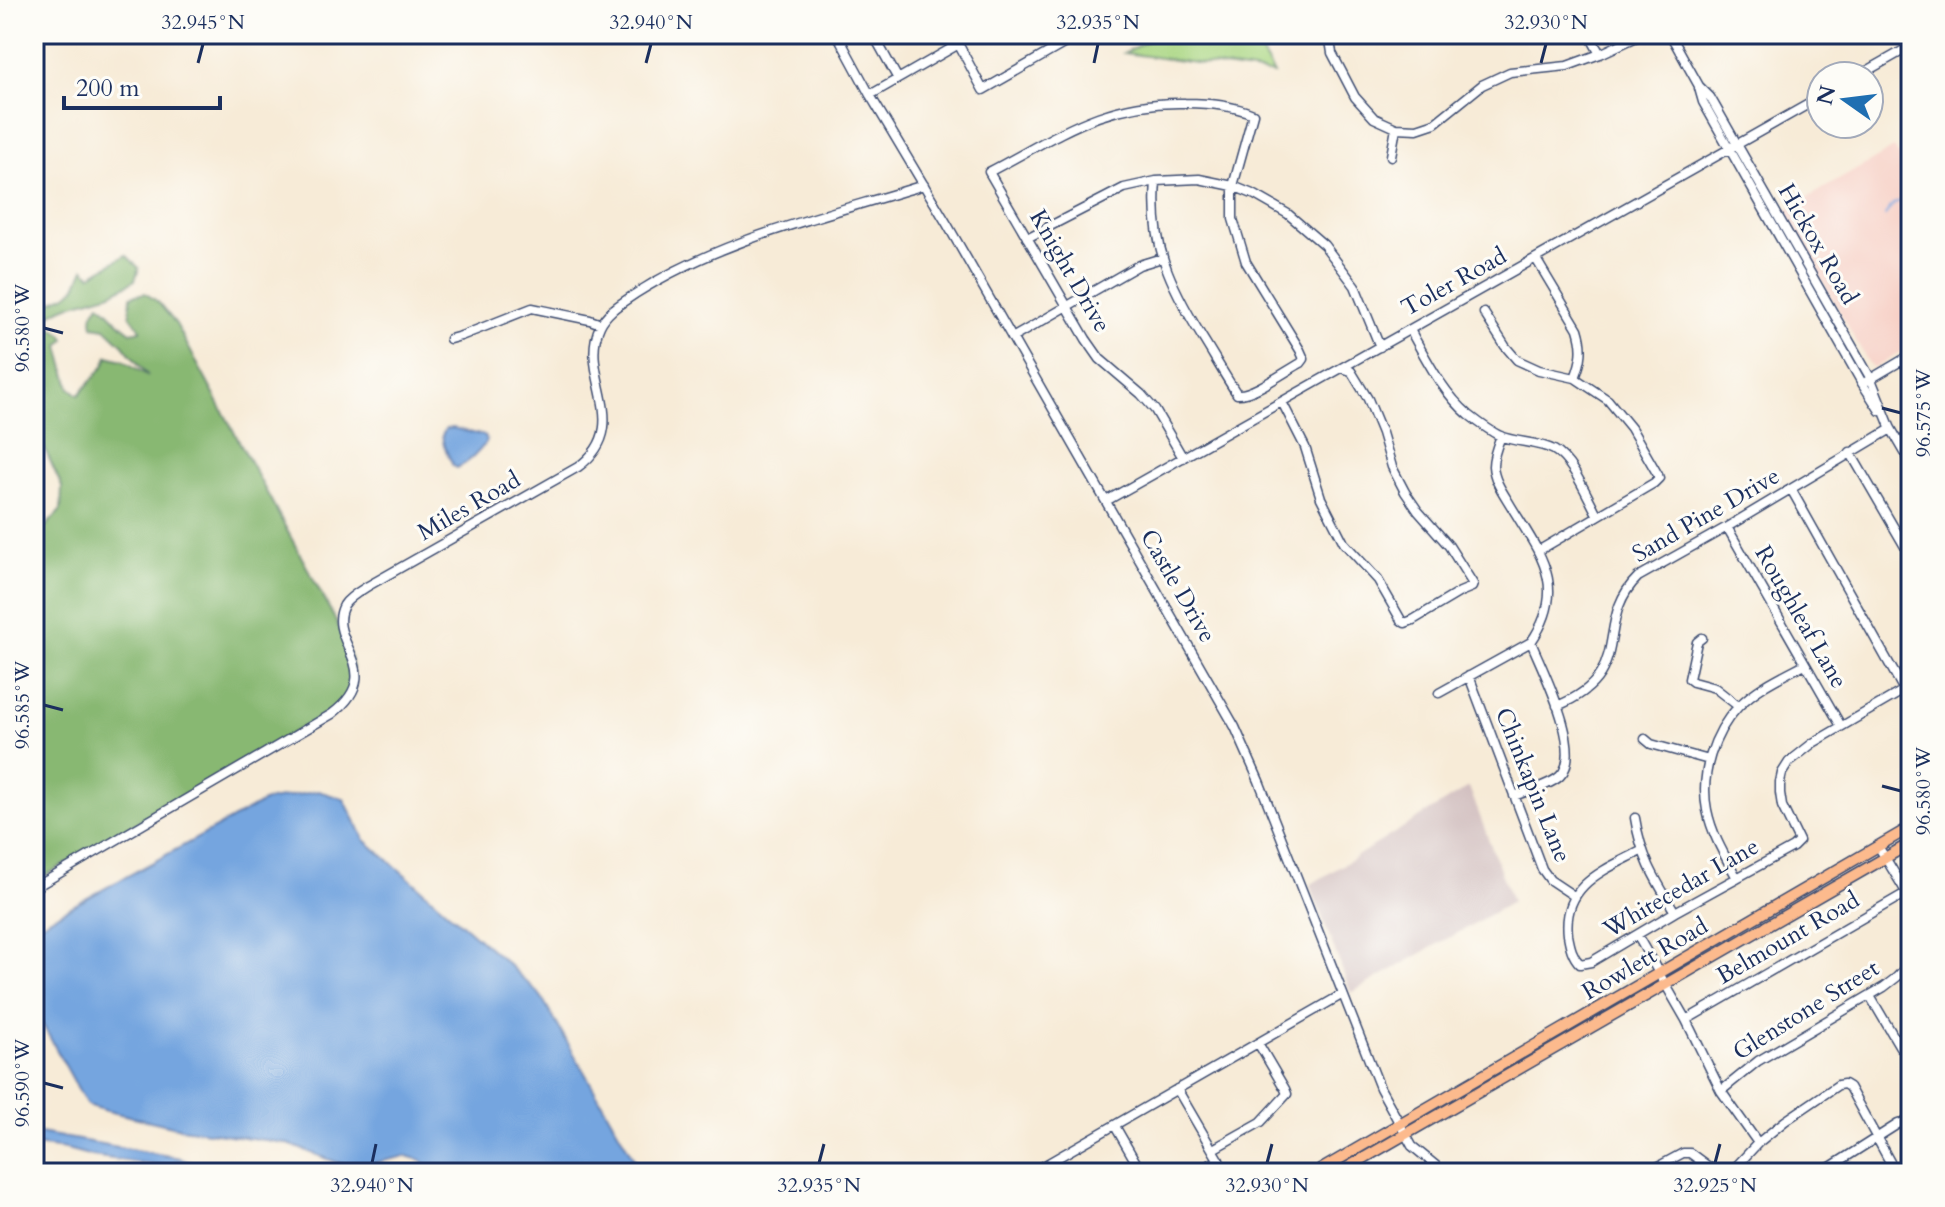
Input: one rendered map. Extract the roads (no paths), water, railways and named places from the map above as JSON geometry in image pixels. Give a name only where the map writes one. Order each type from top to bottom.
[{"type":"main road","name":"Rowlett Road","points":[[1402,1129],[1565,1043],[1662,978],[1911,827]]},
{"type":"main road","name":"Rowlett Road","points":[[1402,1129],[1559,1032],[1911,843]]},
{"type":"main road","points":[[1559,1032],[1565,1043]]},
{"type":"main road","points":[[1315,1173],[1402,1129]]},
{"type":"main road","points":[[1338,1173],[1402,1129]]},
{"type":"street","name":"Castle Drive","points":[[837,34],[1235,727],[1372,1072],[1412,1146],[1445,1173]]},
{"type":"street","points":[[873,34],[898,79]]},
{"type":"street","points":[[953,34],[983,90],[1081,34]]},
{"type":"street","points":[[1329,34],[1332,53],[1355,97],[1374,118],[1396,128],[1417,129],[1435,123],[1482,85],[1510,72],[1567,66],[1643,34]]},
{"type":"street","points":[[1589,34],[1600,54]]},
{"type":"street","points":[[1621,43],[1629,34]]},
{"type":"street","name":"Hickox Road","points":[[1670,34],[1699,86],[1710,97],[1734,147],[1800,263],[1838,321],[1866,381],[1911,463]]},
{"type":"street","points":[[870,95],[959,44]]},
{"type":"street","points":[[1885,61],[1911,46]]},
{"type":"street","name":"Knight Drive","points":[[1183,458],[1155,410],[1100,359],[1086,339],[989,172],[1071,127],[1113,111],[1149,104],[1205,103],[1253,114],[1233,186]]},
{"type":"street","name":"Toler Road","points":[[1106,501],[1805,106]]},
{"type":"street","points":[[1391,156],[1396,128]]},
{"type":"street","points":[[1027,238],[1124,188],[1156,181],[1199,179],[1233,186],[1288,214],[1324,245],[1355,286],[1380,347]]},
{"type":"street","points":[[1156,181],[1156,229],[1162,258],[1178,297],[1237,394],[1243,395],[1304,359],[1241,252],[1233,219],[1233,186]]},
{"type":"street","points":[[450,339],[532,308],[601,324],[622,303],[699,258],[924,185]]},
{"type":"street","points":[[1012,338],[1139,265],[1162,258]]},
{"type":"street","points":[[1536,259],[1578,329],[1583,354],[1575,378]]},
{"type":"street","name":"Hickox Road","points":[[1800,263],[1803,277],[1866,381]]},
{"type":"street","points":[[1803,277],[1829,320],[1838,321]]},
{"type":"street","points":[[1484,313],[1517,360],[1539,370],[1575,378],[1608,400],[1631,428],[1659,478],[1538,551]]},
{"type":"street","name":"Miles Road","points":[[34,888],[343,706],[353,691],[357,674],[341,624],[342,608],[346,602],[368,586],[578,467],[597,450],[605,423],[595,354],[596,336],[601,324]]},
{"type":"street","points":[[1410,330],[1448,395],[1501,436],[1533,442],[1561,455],[1598,516]]},
{"type":"street","points":[[1866,381],[1907,358],[1911,374]]},
{"type":"street","points":[[1282,402],[1305,447],[1321,498],[1344,543],[1378,580],[1401,620],[1405,623],[1472,587],[1449,546],[1405,492],[1392,467],[1368,399],[1351,371],[1342,368]]},
{"type":"street","name":"Sand Pine Drive","points":[[1557,706],[1581,695],[1599,678],[1607,662],[1618,610],[1630,585],[1649,570],[1891,429]]},
{"type":"street","points":[[1439,693],[1531,642],[1543,621],[1549,574],[1496,478],[1494,460],[1501,436]]},
{"type":"street","points":[[1850,452],[1911,557]]},
{"type":"street","points":[[1791,489],[1907,688],[1841,726]]},
{"type":"street","name":"Roughleaf Lane","points":[[1727,527],[1841,726]]},
{"type":"street","points":[[1702,638],[1697,642],[1689,679],[1715,688],[1738,706]]},
{"type":"street","points":[[1514,796],[1555,780],[1565,771],[1567,763],[1568,745],[1557,706],[1531,642]]},
{"type":"street","points":[[1737,878],[1718,842],[1707,810],[1709,760],[1719,734],[1738,706],[1769,683],[1805,664]]},
{"type":"street","name":"Chinkapin Lane","points":[[1469,676],[1545,875],[1574,896]]},
{"type":"street","name":"Whitecedar Lane","points":[[1574,896],[1568,928],[1572,953],[1580,964],[1591,962],[1793,847],[1799,841],[1782,806],[1782,773],[1796,755],[1841,726]]},
{"type":"street","points":[[1645,739],[1651,744],[1709,760]]},
{"type":"street","points":[[1635,818],[1641,851],[1675,912]]},
{"type":"street","points":[[1878,846],[1910,894]]},
{"type":"street","points":[[1574,896],[1595,875],[1641,851]]},
{"type":"street","name":"Belmount Road","points":[[1686,1020],[1910,894]]},
{"type":"street","points":[[1637,935],[1686,1020],[1721,1091],[1758,1143]]},
{"type":"street","name":"Glenstone Street","points":[[1721,1091],[1758,1061],[1870,996],[1897,977],[1911,962]]},
{"type":"street","points":[[1031,1173],[1343,994]]},
{"type":"street","points":[[1870,996],[1900,1047],[1911,1054]]},
{"type":"street","points":[[1213,1149],[1261,1122],[1287,1094],[1258,1043]]},
{"type":"street","points":[[1730,1173],[1758,1143],[1785,1121],[1844,1084],[1849,1087],[1896,1173]]},
{"type":"street","points":[[1177,1089],[1226,1173]]},
{"type":"street","points":[[1821,1173],[1898,1124],[1911,1120]]},
{"type":"street","points":[[1115,1126],[1142,1173]]},
{"type":"street","points":[[1646,1173],[1683,1153],[1695,1155],[1717,1173]]},
{"type":"street","points":[[1194,1173],[1219,1160]]},
{"type":"water","points":[[446,429],[485,436],[487,441],[465,464],[456,468],[444,446],[442,435]]},
{"type":"water","points":[[318,791],[344,799],[365,840],[541,996],[642,1173],[433,1173],[421,1160],[406,1156],[352,1168],[285,1143],[181,1128],[87,1105],[34,1009],[34,927],[265,801]]},
{"type":"water","points":[[34,1132],[194,1163],[231,1161],[268,1173],[191,1173],[92,1156],[34,1145]]},
{"type":"waterway","points":[[1885,216],[1895,203],[1902,201],[1911,204]]}]
